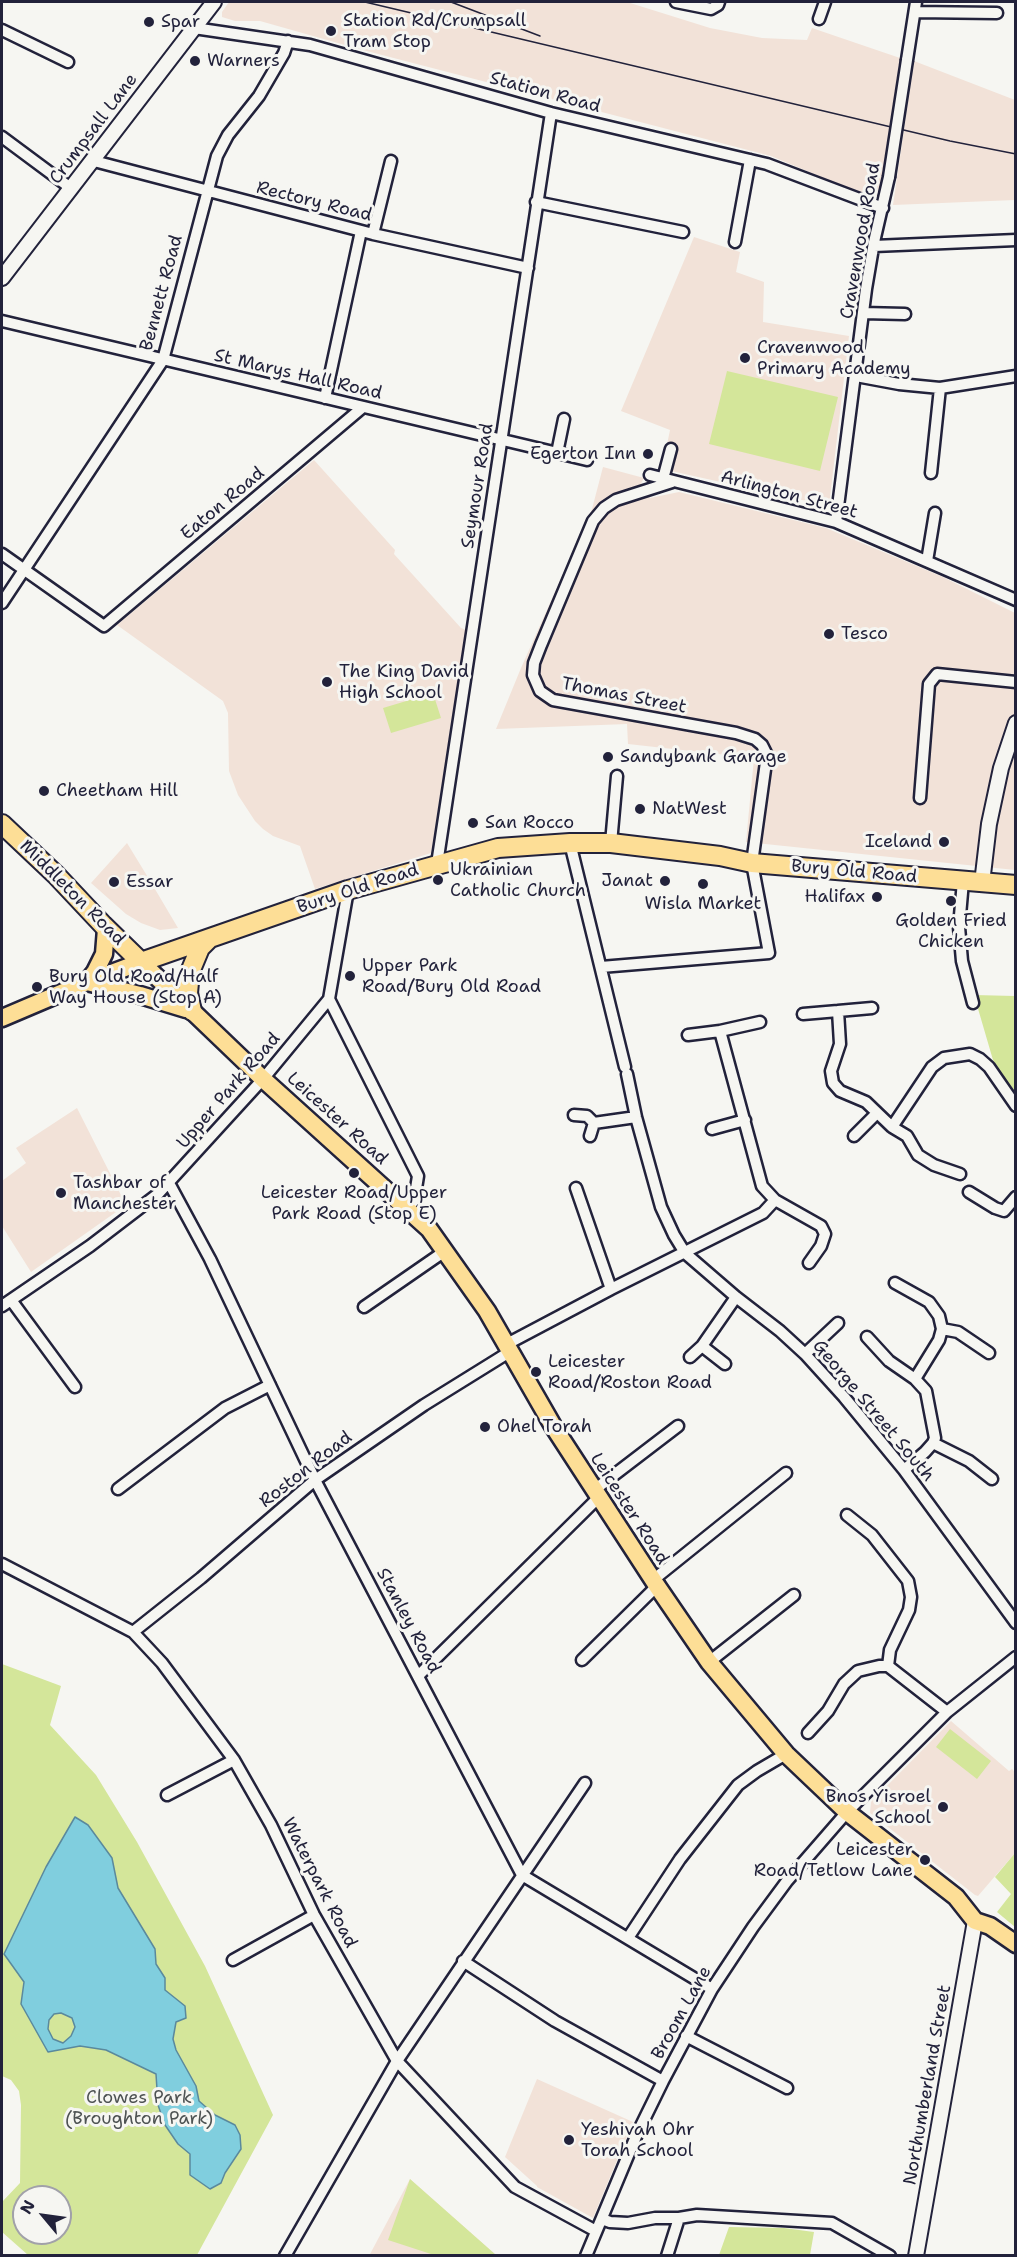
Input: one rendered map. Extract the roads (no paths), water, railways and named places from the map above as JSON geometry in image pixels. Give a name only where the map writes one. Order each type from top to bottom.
[{"type":"highway","name":"Middleton Road","points":[[4,829],[56,875],[106,929],[141,962]]},
{"type":"highway","name":"Bury Old Road","points":[[141,962],[348,890],[498,848],[570,843],[611,843],[720,856],[752,863],[1016,885]]},
{"type":"highway","points":[[192,1011],[188,993],[190,972],[200,948],[210,938]]},
{"type":"main road","points":[[106,929],[104,954],[95,972],[86,982],[192,1011]]},
{"type":"main road","name":"Bury Old Road","points":[[2,1018],[86,982],[141,962]]},
{"type":"main road","name":"Leicester Road","points":[[141,962],[264,1079],[429,1229],[487,1311],[553,1426],[595,1494],[655,1583],[709,1662],[786,1754],[847,1812],[956,1898],[975,1921],[990,1926],[1016,1944]]},
{"type":"street","points":[[676,2],[711,9],[719,2]]},
{"type":"street","points":[[819,19],[825,2]]},
{"type":"street","name":"Crumpsall Lane","points":[[2,278],[210,7]]},
{"type":"street","points":[[916,7],[997,13]]},
{"type":"street","name":"Cravenwood Road","points":[[836,522],[863,313],[889,177],[916,7]]},
{"type":"street","name":"Station Road","points":[[194,28],[288,41],[369,61],[550,113],[767,164],[883,208]]},
{"type":"street","points":[[2,30],[68,62]]},
{"type":"street","name":"Bennett Road","points":[[2,603],[163,360],[217,156],[228,135],[259,96],[284,53],[288,41]]},
{"type":"street","name":"Seymour Road","points":[[437,864],[550,113]]},
{"type":"street","points":[[2,137],[72,189]]},
{"type":"street","points":[[735,242],[750,160]]},
{"type":"street","name":"Rectory Road","points":[[94,161],[373,234],[528,268]]},
{"type":"street","points":[[373,234],[391,161]]},
{"type":"street","points":[[536,202],[683,232]]},
{"type":"street","points":[[325,398],[361,231]]},
{"type":"street","points":[[874,246],[1016,240]]},
{"type":"street","points":[[863,313],[905,314]]},
{"type":"street","name":"St Marys Hall Road","points":[[2,321],[587,460]]},
{"type":"street","points":[[856,376],[899,384],[940,388],[1016,376]]},
{"type":"street","points":[[931,473],[940,388]]},
{"type":"street","name":"Eaton Road","points":[[24,571],[104,626],[363,407]]},
{"type":"street","points":[[557,453],[564,419]]},
{"type":"street","points":[[667,480],[671,449]]},
{"type":"street","name":"Arlington Street","points":[[650,475],[836,522],[1016,600]]},
{"type":"street","name":"Thomas Street","points":[[601,967],[769,953],[752,863],[767,755],[762,745],[755,739],[736,733],[553,700],[540,691],[533,675],[534,663],[541,645],[593,521],[604,508],[616,500],[667,480]]},
{"type":"street","points":[[927,561],[935,513]]},
{"type":"street","points":[[2,554],[24,571]]},
{"type":"street","points":[[920,798],[929,684],[937,674],[1016,682]]},
{"type":"street","points":[[981,883],[989,824],[1001,768],[1016,723]]},
{"type":"street","points":[[611,843],[617,776]]},
{"type":"street","name":"George Street South","points":[[570,843],[636,1117],[661,1207],[674,1235],[685,1253],[699,1267],[806,1354],[844,1396],[904,1470],[1016,1623]]},
{"type":"street","points":[[963,881],[959,927],[962,961],[973,1003]]},
{"type":"street","name":"Upper Park Road","points":[[6,1303],[90,1246],[158,1194],[264,1079],[329,999],[348,890]]},
{"type":"street","points":[[329,999],[418,1176],[414,1201],[407,1208]]},
{"type":"street","points":[[803,1014],[872,1008]]},
{"type":"street","points":[[838,1011],[840,1044],[831,1071],[833,1083],[840,1091],[866,1102],[892,1127],[907,1136],[918,1155],[934,1165],[960,1174]]},
{"type":"street","points":[[688,1035],[760,1022]]},
{"type":"street","points":[[720,1031],[762,1186],[775,1200],[821,1226],[825,1234],[821,1246],[809,1263]]},
{"type":"street","points":[[892,1127],[932,1067],[944,1058],[962,1053],[980,1059],[989,1067],[1016,1106]]},
{"type":"street","points":[[854,1136],[877,1113]]},
{"type":"street","points":[[574,1115],[587,1116],[594,1123]]},
{"type":"street","points":[[594,1123],[636,1117]]},
{"type":"street","points":[[712,1129],[745,1120]]},
{"type":"street","points":[[590,1136],[594,1123]]},
{"type":"street","name":"Stanley Road","points":[[170,1183],[210,1259],[315,1480],[522,1875]]},
{"type":"street","points":[[576,1188],[611,1289]]},
{"type":"street","points":[[969,1192],[1004,1211],[1016,1197]]},
{"type":"street","name":"Roston Road","points":[[133,1632],[201,1578],[315,1480],[509,1348],[611,1289],[763,1213],[775,1200]]},
{"type":"street","points":[[364,1307],[445,1251]]},
{"type":"street","points":[[895,1282],[929,1302],[939,1316],[942,1329],[939,1341],[915,1378]]},
{"type":"street","points":[[690,1357],[702,1346],[736,1297]]},
{"type":"street","points":[[6,1303],[75,1387]]},
{"type":"street","points":[[806,1354],[838,1323]]},
{"type":"street","points":[[942,1329],[958,1332],[989,1353]]},
{"type":"street","points":[[867,1337],[889,1361],[915,1378],[926,1391],[934,1431],[933,1443],[904,1470]]},
{"type":"street","points":[[702,1346],[725,1364]]},
{"type":"street","points":[[118,1489],[225,1408],[270,1384]]},
{"type":"street","points":[[418,1676],[595,1494],[678,1426]]},
{"type":"street","points":[[933,1443],[969,1461],[992,1479]]},
{"type":"street","points":[[582,1660],[655,1583],[786,1473]]},
{"type":"street","points":[[847,1515],[866,1528],[908,1581],[911,1597],[909,1610],[891,1650],[888,1666]]},
{"type":"street","name":"Waterpark Road","points":[[2,1564],[133,1632],[162,1663],[234,1760],[271,1825],[315,1915],[397,2061],[515,2187],[596,2231]]},
{"type":"street","points":[[709,1662],[794,1595]]},
{"type":"street","name":"Broom Lane","points":[[586,2256],[637,2134],[686,2036],[712,1989],[787,1881],[847,1812],[947,1712],[1016,1657]]},
{"type":"street","points":[[808,1733],[828,1711],[844,1684],[858,1671],[879,1666],[888,1666],[947,1712]]},
{"type":"street","points":[[627,1938],[680,1859],[738,1785],[786,1754]]},
{"type":"street","points":[[167,1796],[234,1760]]},
{"type":"street","points":[[285,2256],[397,2061],[585,1784]]},
{"type":"street","points":[[522,1875],[712,1989]]},
{"type":"street","points":[[233,1960],[315,1915]]},
{"type":"street","name":"Northumberland Street","points":[[916,2256],[975,1921]]},
{"type":"street","points":[[463,1961],[555,2021],[663,2081]]},
{"type":"street","points":[[686,2036],[787,2088]]},
{"type":"street","points":[[602,2219],[628,2223],[655,2218],[696,2215],[832,2223],[890,2256]]},
{"type":"street","points":[[667,2256],[679,2218]]},
{"type":"water","points":[[75,1817],[88,1825],[112,1858],[118,1888],[155,1949],[156,1964],[165,1978],[165,1990],[185,2006],[186,2018],[176,2022],[173,2039],[176,2050],[196,2086],[199,2101],[215,2115],[235,2125],[240,2135],[241,2149],[221,2183],[210,2189],[190,2175],[190,2154],[178,2144],[165,2125],[158,2105],[156,2074],[106,2050],[80,2046],[48,2052],[21,2004],[24,1982],[4,1954],[46,1867]],"holes":[[[61,2013],[72,2018],[75,2027],[71,2036],[63,2043],[53,2039],[48,2029],[49,2020],[54,2014]]]},
{"type":"tram line","points":[[365,2],[950,141],[1016,154]]},
{"type":"tram line","points":[[451,2],[540,36]]},
{"type":"place","name":"Spar","points":[[149,22]]},
{"type":"place","name":"Station Rd/Crumpsall Tram Stop","points":[[331,31]]},
{"type":"place","name":"Warners","points":[[195,61]]},
{"type":"place","name":"Cravenwood Primary Academy","points":[[745,358]]},
{"type":"place","name":"Egerton Inn","points":[[648,454]]},
{"type":"place","name":"Tesco","points":[[829,634]]},
{"type":"place","name":"The King David High School","points":[[327,682]]},
{"type":"place","name":"Sandybank Garage","points":[[608,757]]},
{"type":"place","name":"Cheetham Hill","points":[[44,791]]},
{"type":"place","name":"NatWest","points":[[640,809]]},
{"type":"place","name":"San Rocco","points":[[473,823]]},
{"type":"place","name":"Iceland","points":[[944,842]]},
{"type":"place","name":"Ukrainian Catholic Church","points":[[438,880]]},
{"type":"place","name":"Janat","points":[[665,881]]},
{"type":"place","name":"Essar","points":[[114,882]]},
{"type":"place","name":"Wisla Market","points":[[703,884]]},
{"type":"place","name":"Halifax","points":[[877,897]]},
{"type":"place","name":"Golden Fried Chicken","points":[[951,901]]},
{"type":"place","name":"Upper Park Road/Bury Old Road","points":[[350,976]]},
{"type":"place","name":"Bury Old Road/Half Way House (Stop A)","points":[[37,987]]},
{"type":"place","name":"Leicester Road/Upper Park Road (Stop E)","points":[[354,1173]]},
{"type":"place","name":"Tashbar of Manchester","points":[[61,1193]]},
{"type":"place","name":"Leicester Road/Roston Road","points":[[536,1372]]},
{"type":"place","name":"Ohel Torah","points":[[485,1427]]},
{"type":"place","name":"Bnos Yisroel School","points":[[943,1807]]},
{"type":"place","name":"Leicester Road/Tetlow Lane","points":[[925,1860]]},
{"type":"place","name":"Yeshivah Ohr Torah School","points":[[569,2140]]},
{"type":"park label","name":"Clowes Park (Broughton Park)","points":[[139,2108]]}]
